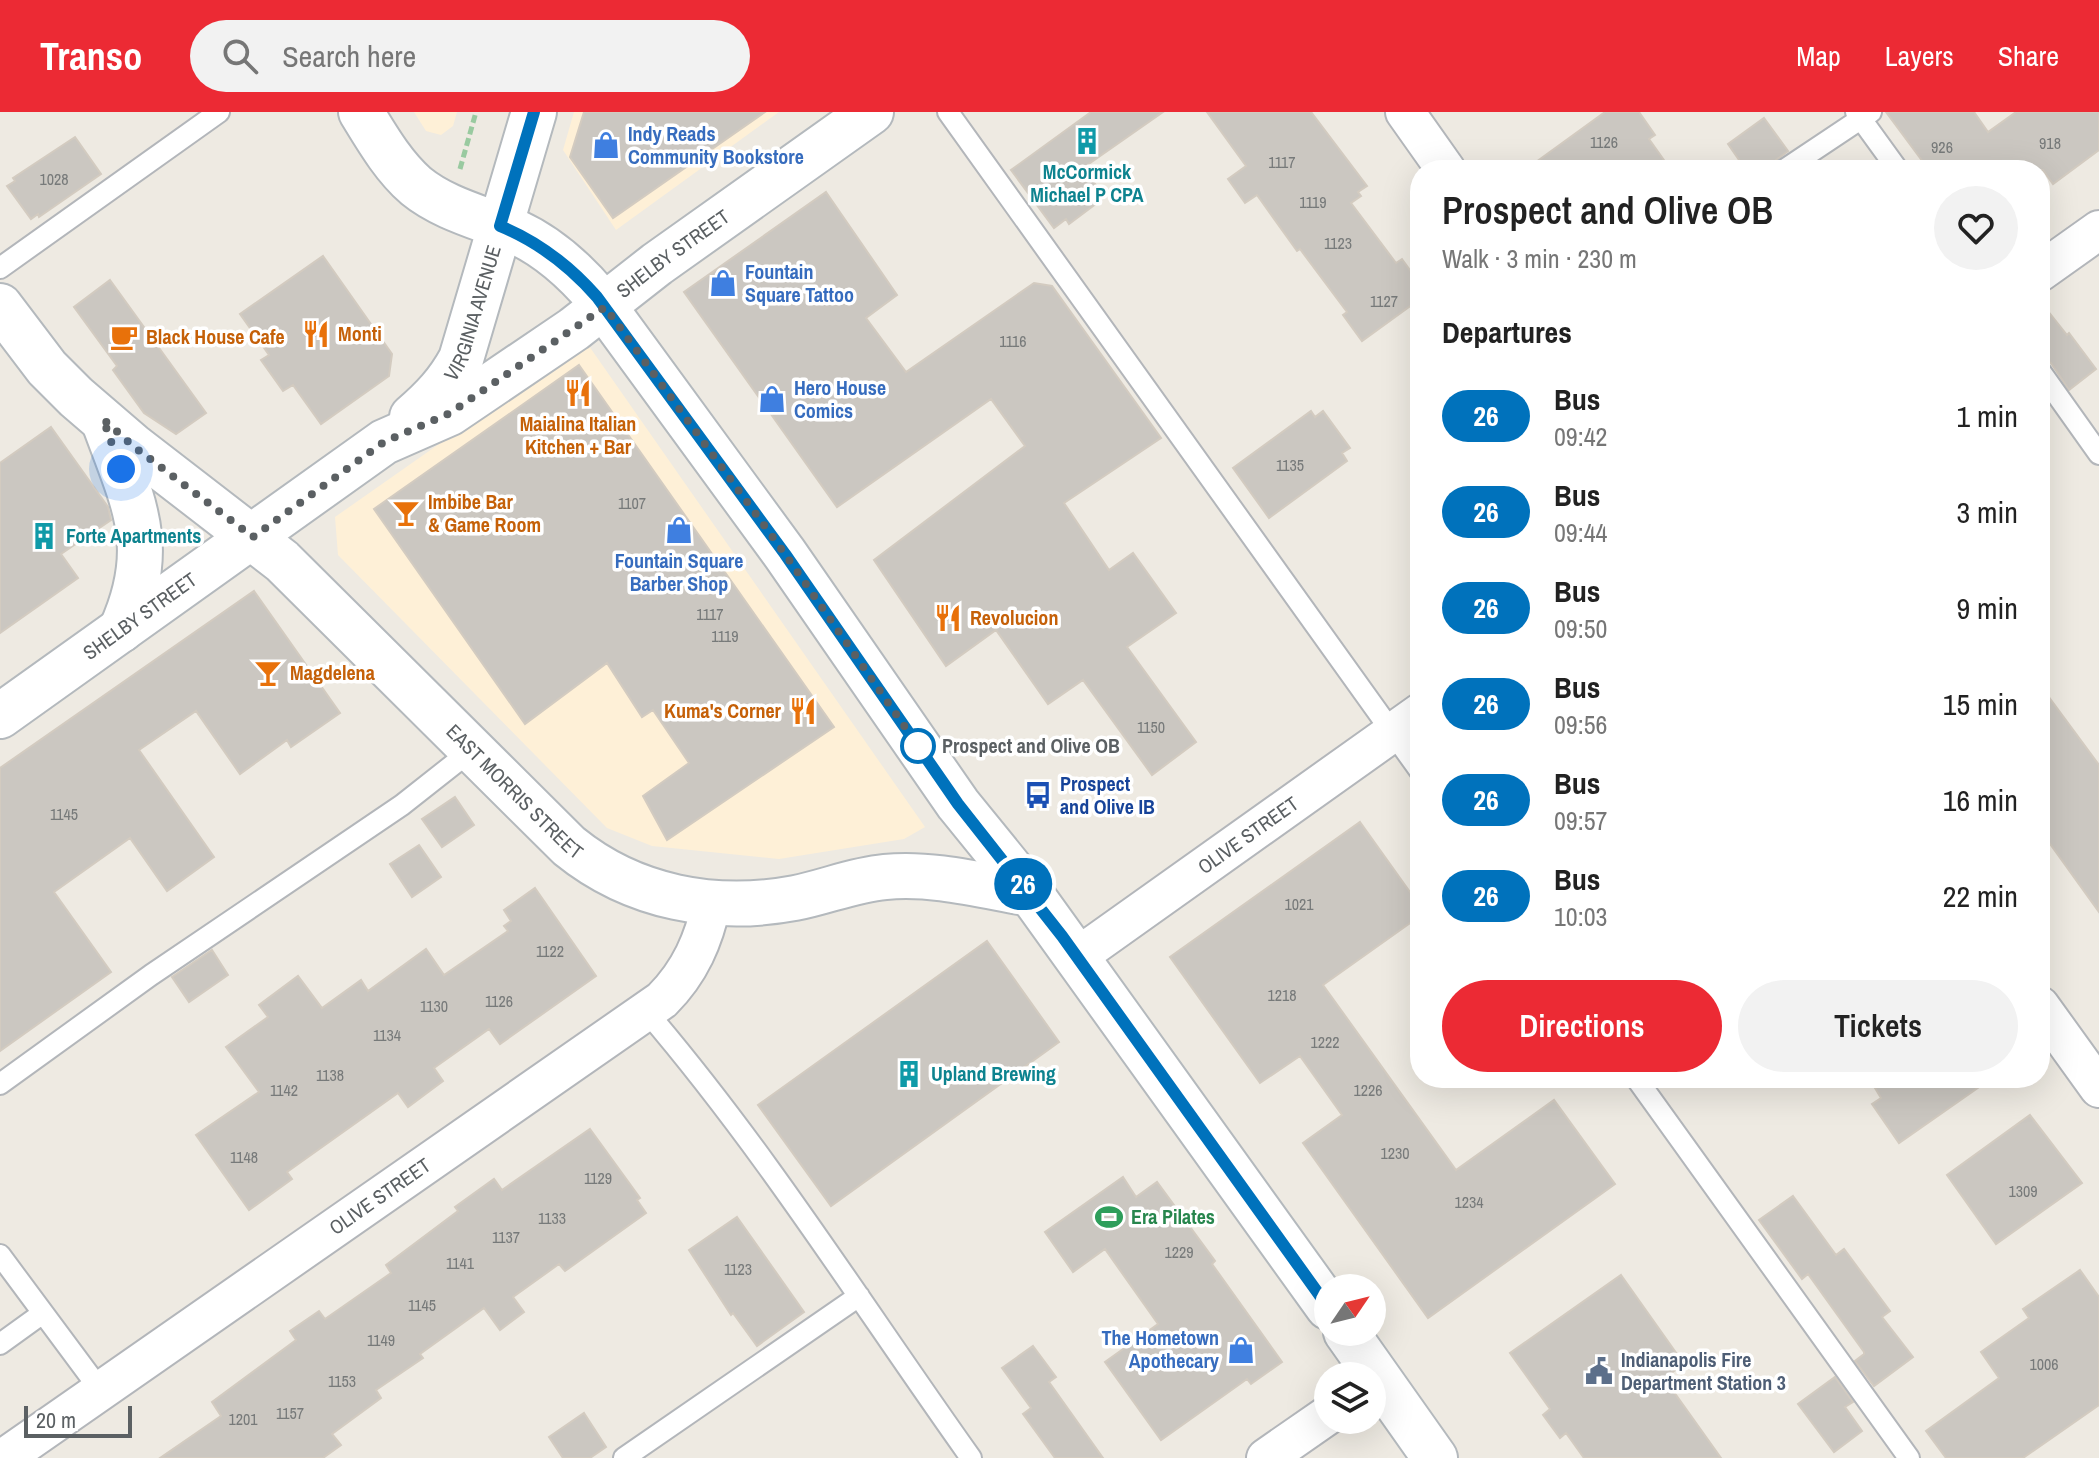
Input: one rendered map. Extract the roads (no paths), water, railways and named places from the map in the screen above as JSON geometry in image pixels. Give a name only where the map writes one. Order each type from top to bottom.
[{"type":"main road","points":[[361,112],[395,163],[417,187],[435,199],[531,240],[563,262],[605,307],[785,554],[958,804],[1031,894],[1314,1287]]},
{"type":"main road","name":"VIRGINIA AVENUE","points":[[384,442],[437,395],[461,359],[534,112]]},
{"type":"main road","name":"SHELBY STREET","points":[[0,716],[384,442],[450,413],[605,307],[657,264],[853,118]]},
{"type":"main road","name":"EAST MORRIS STREET","points":[[0,306],[47,368],[133,446],[282,561],[569,846],[596,867],[627,883],[677,899],[742,904],[814,894],[849,882],[904,876],[1031,894]]},
{"type":"main road","name":"EAST MORRIS STREET","points":[[103,419],[139,524],[142,562],[137,593],[121,630]]},
{"type":"main road","points":[[1386,1395],[1435,1458]]},
{"type":"street","points":[[1405,112],[1439,160]]},
{"type":"street","points":[[2050,265],[2099,230]]},
{"type":"street","name":"OLIVE STREET","points":[[1077,957],[1407,723]]},
{"type":"street","name":"OLIVE STREET","points":[[4,1458],[646,1011],[669,992],[696,955],[712,901]]},
{"type":"street","points":[[2050,1020],[2099,1088]]},
{"type":"street","points":[[1266,1458],[1314,1425]]},
{"type":"lane","points":[[0,268],[219,112]]},
{"type":"lane","points":[[948,112],[1407,723]]},
{"type":"lane","points":[[1798,160],[1863,114],[1892,160]]},
{"type":"lane","points":[[2050,385],[2099,454]]},
{"type":"lane","points":[[0,1084],[151,975],[402,805],[473,749]]},
{"type":"lane","points":[[646,1011],[687,1058],[859,1296],[971,1458]]},
{"type":"lane","points":[[1643,1088],[1909,1458]]},
{"type":"lane","points":[[0,1255],[101,1391]]},
{"type":"lane","points":[[624,1458],[859,1296]]},
{"type":"lane","points":[[0,1344],[43,1313]]},
{"type":"place","name":"McCormick Michael P CPA","points":[[1087,141]]},
{"type":"place","name":"Indy Reads Community Bookstore","points":[[606,145]]},
{"type":"place","name":"Fountain Square Tattoo","points":[[723,283]]},
{"type":"place","name":"Monti","points":[[316,334]]},
{"type":"place","name":"Black House Cafe","points":[[124,337]]},
{"type":"place","name":"Maialina Italian Kitchen + Bar","points":[[578,393]]},
{"type":"place","name":"Hero House Comics","points":[[772,399]]},
{"type":"place","name":"Imbibe Bar & Game Room","points":[[406,513]]},
{"type":"place","name":"Fountain Square Barber Shop","points":[[679,530]]},
{"type":"place","name":"Forte Apartments","points":[[44,536]]},
{"type":"place","name":"Revolucion","points":[[948,618]]},
{"type":"place","name":"Magdelena","points":[[268,673]]},
{"type":"place","name":"Kuma's Corner","points":[[803,711]]},
{"type":"place","name":"Prospect and Olive OB","points":[[918,746]]},
{"type":"place","name":"Prospect and Olive IB","points":[[1038,795]]},
{"type":"place","name":"Upland Brewing","points":[[909,1074]]},
{"type":"place","name":"Era Pilates","points":[[1109,1217]]},
{"type":"place","name":"The Hometown Apothecary","points":[[1241,1350]]},
{"type":"place","name":"Indianapolis Fire Department Station 3","points":[[1599,1371]]}]
